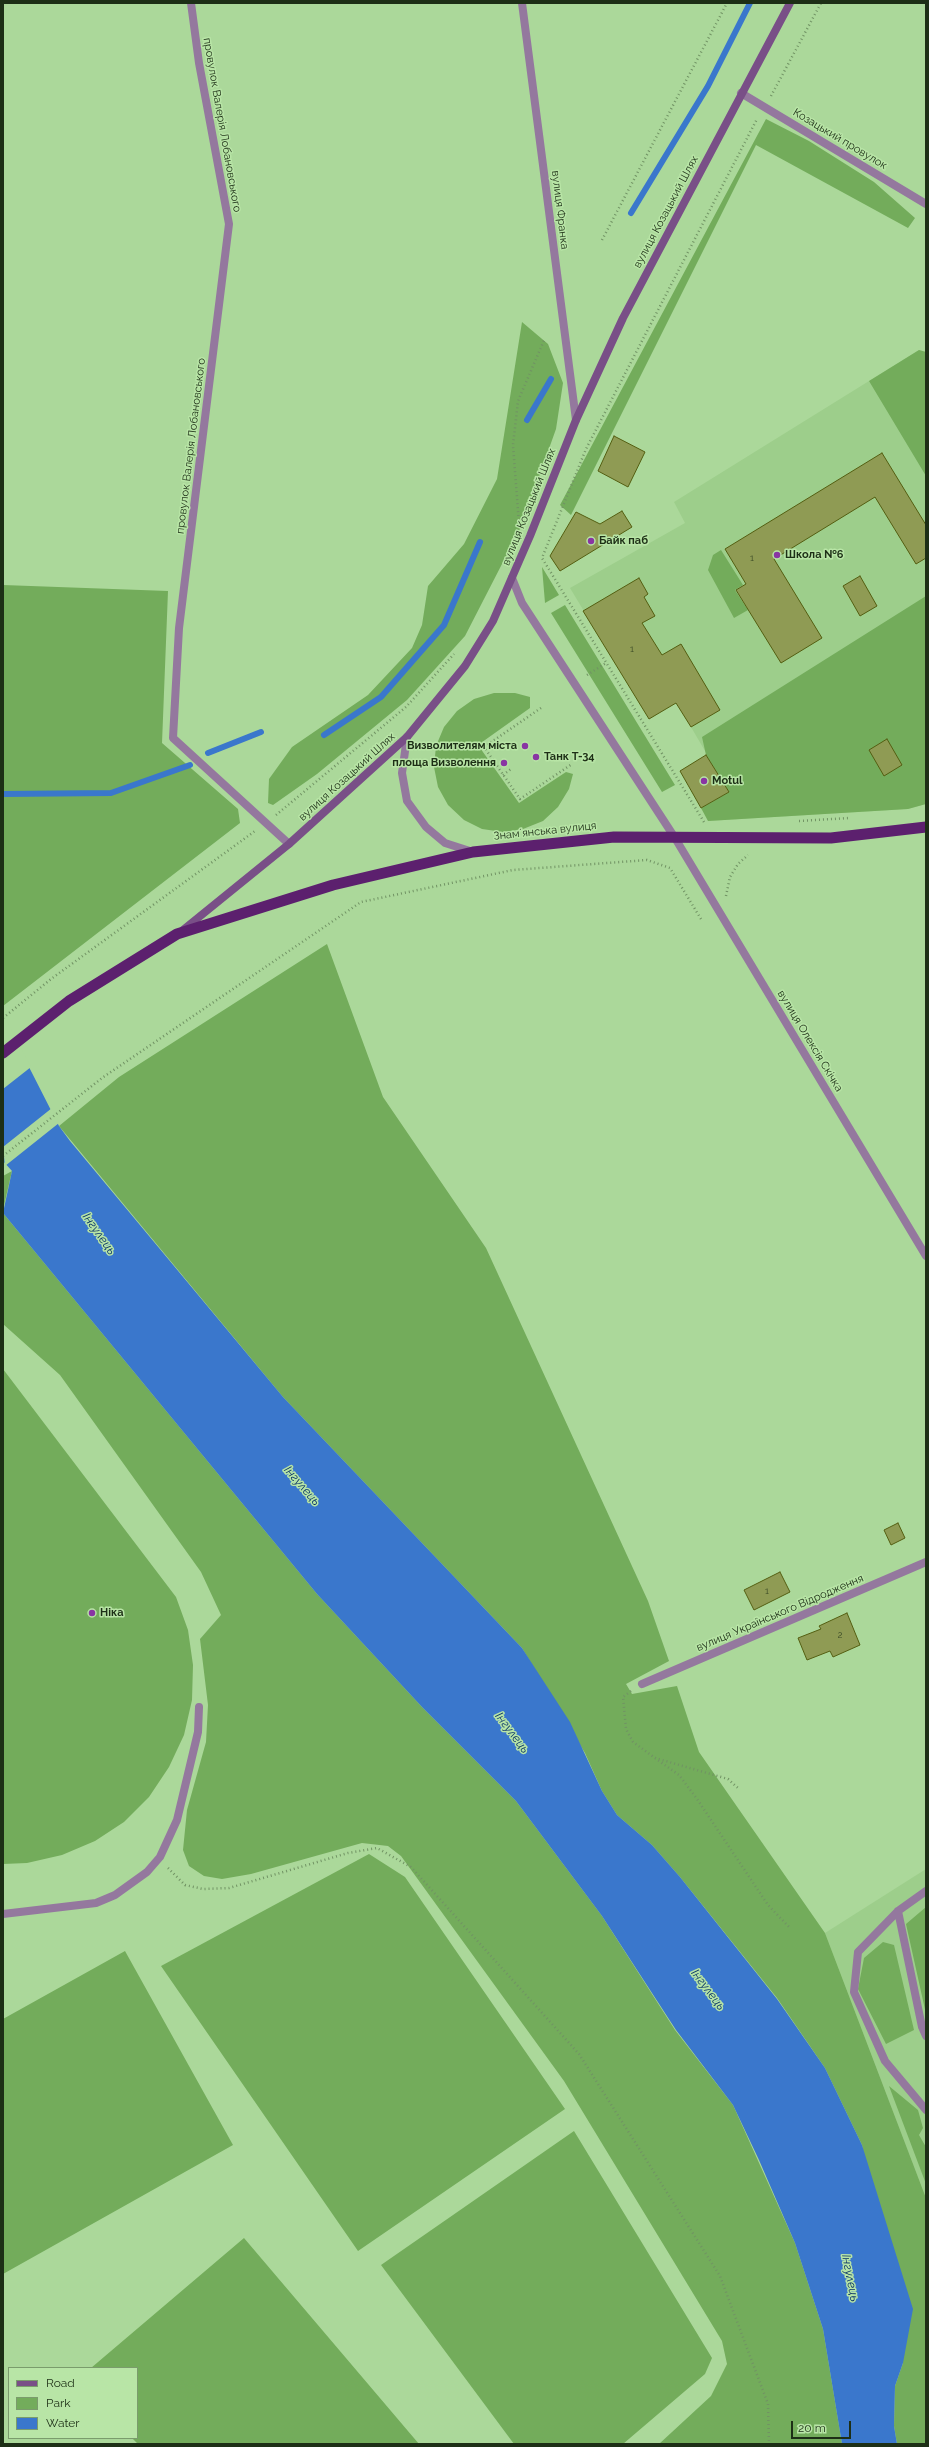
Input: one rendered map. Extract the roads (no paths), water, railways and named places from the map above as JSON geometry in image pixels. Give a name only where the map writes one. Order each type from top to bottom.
[{"type":"highway","name":"Знамʼянська вулиця","points":[[3,1053],[69,1001],[177,934],[333,885],[473,852],[614,837],[831,838],[926,827]]},
{"type":"main road","name":"вулиця Козацький Шлях","points":[[177,934],[289,844],[407,737],[465,666],[493,621],[576,420],[623,318],[790,3]]},
{"type":"street","name":"провулок Валерія Лобановського","points":[[191,3],[199,64],[229,224],[179,628],[173,738],[289,844]]},
{"type":"street","name":"вулиця Франка","points":[[522,3],[576,420]]},
{"type":"street","name":"Козацький провулок","points":[[742,93],[926,204]]},
{"type":"street","name":"вулиця Олексія Скічка","points":[[512,578],[522,603],[675,838],[926,1256]]},
{"type":"street","points":[[407,737],[402,773],[407,801],[426,827],[445,844],[473,852]]},
{"type":"street","name":"вулиця Українського Відродження","points":[[642,1684],[926,1562]]},
{"type":"street","points":[[3,1914],[96,1903],[115,1895],[132,1885],[160,1856],[177,1820],[198,1732],[199,1707]]},
{"type":"street","points":[[926,1891],[898,1911],[858,1952],[854,1992],[885,2061],[926,2110]]},
{"type":"street","points":[[898,1911],[922,2027],[926,2036]]},
{"type":"water","name":"Інгулець","points":[[3,1016],[59,1126],[70,1141],[283,1397],[522,1648],[570,1722],[602,1791],[617,1815],[652,1845],[680,1877],[777,1999],[825,2068],[862,2145],[913,2309],[903,2363],[895,2386],[894,2426],[897,2444],[842,2444],[823,2329],[795,2243],[759,2160],[733,2105],[676,2030],[602,1916],[516,1801],[422,1707],[317,1594],[3,1213],[12,1171],[3,1161]]},
{"type":"waterway","points":[[631,213],[708,86],[750,3]]},
{"type":"waterway","points":[[527,420],[551,379]]},
{"type":"waterway","points":[[324,735],[381,697],[444,625],[480,542]]},
{"type":"waterway","points":[[208,753],[261,732]]},
{"type":"waterway","points":[[3,794],[111,793],[190,765]]},
{"type":"place","name":"Байк паб","points":[[591,541]]},
{"type":"place","name":"Школа №6","points":[[777,555]]},
{"type":"place","name":"Визволителям міста","points":[[525,746]]},
{"type":"place","name":"Танк Т-34","points":[[536,757]]},
{"type":"place","name":"площа Визволення","points":[[504,763]]},
{"type":"place","name":"Motul","points":[[704,781]]},
{"type":"place","name":"Ніка","points":[[92,1613]]}]
